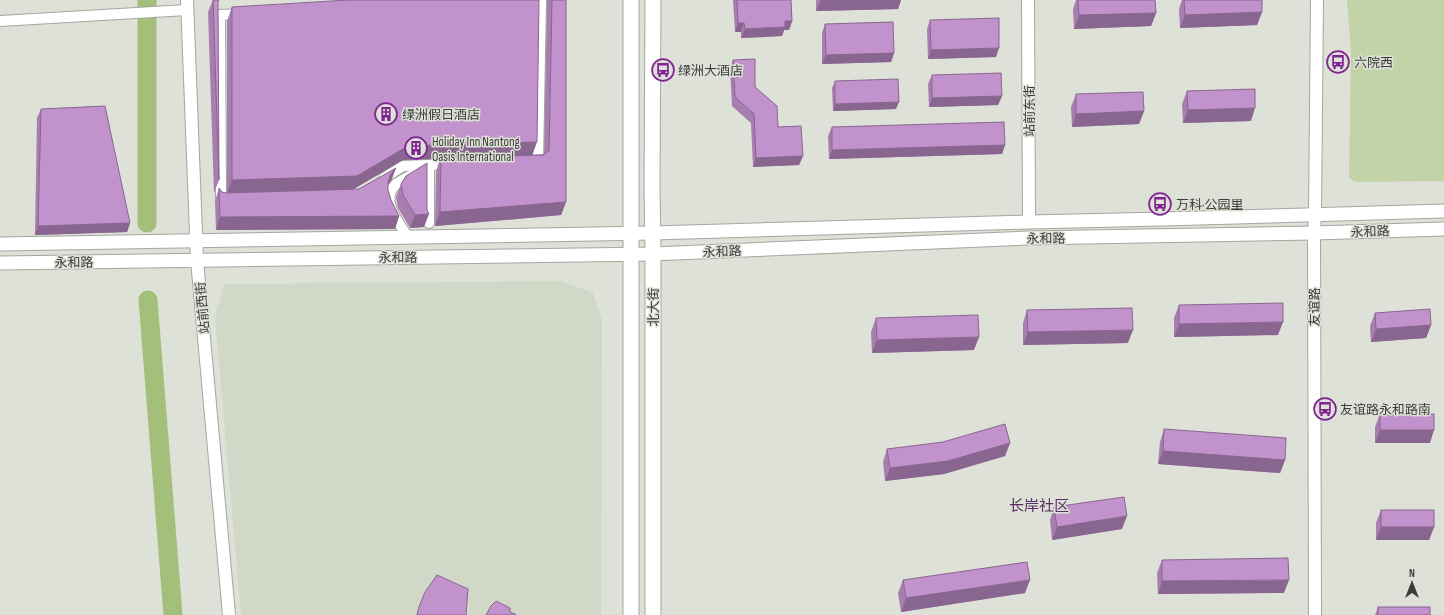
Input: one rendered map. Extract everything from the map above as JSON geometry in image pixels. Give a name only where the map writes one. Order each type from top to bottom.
[{"type":"main road","name":"北大街","points":[[631,0],[631,615]]},
{"type":"main road","name":"北大街","points":[[653,0],[653,615]]},
{"type":"main road","name":"永和路","points":[[0,244],[653,233],[1444,211]]},
{"type":"main road","name":"永和路","points":[[0,263],[653,254],[1028,238],[1444,229]]},
{"type":"street","points":[[522,163],[538,162],[542,0]]},
{"type":"street","name":"站前东街","points":[[1028,0],[1029,222]]},
{"type":"street","name":"友谊路","points":[[1315,615],[1314,233],[1316,0]]},
{"type":"street","points":[[0,21],[157,13],[187,5]]},
{"type":"street","name":"站前西街","points":[[187,5],[197,260],[229,615]]},
{"type":"street","points":[[237,200],[221,200],[220,15],[252,13]]},
{"type":"street","points":[[372,185],[403,166],[460,164]]},
{"type":"street","points":[[429,165],[429,223]]},
{"type":"street","points":[[408,237],[390,208],[390,192],[396,184],[429,165]]},
{"type":"shaded area","points":[[561,281],[593,293],[602,320],[601,615],[241,615],[215,317],[224,284]]},
{"type":"green space","points":[[1347,0],[1444,0],[1444,181],[1358,182],[1353,181],[1349,177],[1351,53]]},
{"type":"building","points":[[213,0],[219,0],[219,180]]},
{"type":"building","name":"绿洲假日酒店","points":[[348,0],[539,0],[537,142],[408,146],[357,176],[232,180],[232,7]]},
{"type":"building","points":[[552,0],[566,0],[566,202],[440,212],[441,158],[543,155],[549,151]]},
{"type":"building","points":[[737,0],[791,0],[792,21],[785,21],[785,27],[745,29],[744,23],[738,23]]},
{"type":"building","points":[[1078,0],[1155,0],[1156,13],[1079,15]]},
{"type":"building","points":[[1184,0],[1262,0],[1262,12],[1185,15]]},
{"type":"building","points":[[999,18],[999,48],[931,50],[930,20]]},
{"type":"building","points":[[893,22],[894,53],[826,55],[825,24]]},
{"type":"building","points":[[755,59],[755,87],[777,106],[778,127],[801,126],[803,156],[756,158],[754,114],[735,97],[733,60]]},
{"type":"building","points":[[1001,73],[1002,96],[932,98],[932,75]]},
{"type":"building","points":[[898,79],[899,102],[835,104],[835,81]]},
{"type":"building","points":[[1255,89],[1255,108],[1188,110],[1187,91]]},
{"type":"building","points":[[1143,92],[1144,111],[1076,114],[1076,94]]},
{"type":"building","points":[[105,106],[130,223],[38,226],[41,109]]},
{"type":"building","points":[[1004,122],[1005,145],[832,150],[832,127]]},
{"type":"building","points":[[427,163],[427,210],[429,214],[415,215],[403,195],[401,184],[406,176]]},
{"type":"building","points":[[396,168],[390,175],[388,190],[399,216],[220,217],[219,188],[222,192],[226,193],[359,189]]},
{"type":"building","points":[[1283,303],[1283,322],[1179,324],[1179,305]]},
{"type":"building","points":[[1132,308],[1133,330],[1028,332],[1027,310]]},
{"type":"building","points":[[1430,309],[1431,325],[1376,329],[1375,313]]},
{"type":"building","points":[[978,315],[979,337],[877,340],[876,318]]},
{"type":"building","points":[[1380,414],[1434,414],[1434,430],[1380,430]]},
{"type":"building","points":[[1005,424],[1010,443],[948,461],[890,468],[887,449],[943,442]]},
{"type":"building","points":[[1164,429],[1286,438],[1285,460],[1163,451]]},
{"type":"building","points":[[1124,497],[1127,516],[1057,527],[1054,507]]},
{"type":"building","points":[[1381,510],[1434,510],[1434,527],[1381,527]]},
{"type":"building","points":[[1288,558],[1289,580],[1162,581],[1162,560]]},
{"type":"building","points":[[1027,562],[1030,580],[906,598],[903,580]]},
{"type":"building","points":[[437,575],[468,589],[466,615],[417,615],[425,592]]},
{"type":"building","points":[[496,601],[510,608],[510,612],[516,615],[486,615]]},
{"type":"building","points":[[1378,607],[1430,607],[1430,615],[1378,615]]},
{"type":"waterway","points":[[147,0],[147,223]]},
{"type":"waterway","points":[[148,300],[173,615]]},
{"type":"place","name":"六院西","points":[[1338,62]]},
{"type":"place","name":"绿洲大酒店","points":[[663,70]]},
{"type":"place","name":"绿洲假日酒店","points":[[386,114]]},
{"type":"place","name":"Holiday Inn Nantong Oasis International","points":[[416,148]]},
{"type":"place","name":"万科·公园里","points":[[1160,204]]},
{"type":"place","name":"友谊路永和路南","points":[[1325,409]]},
{"type":"district","name":"长岸社区","points":[[1039,506]]}]
